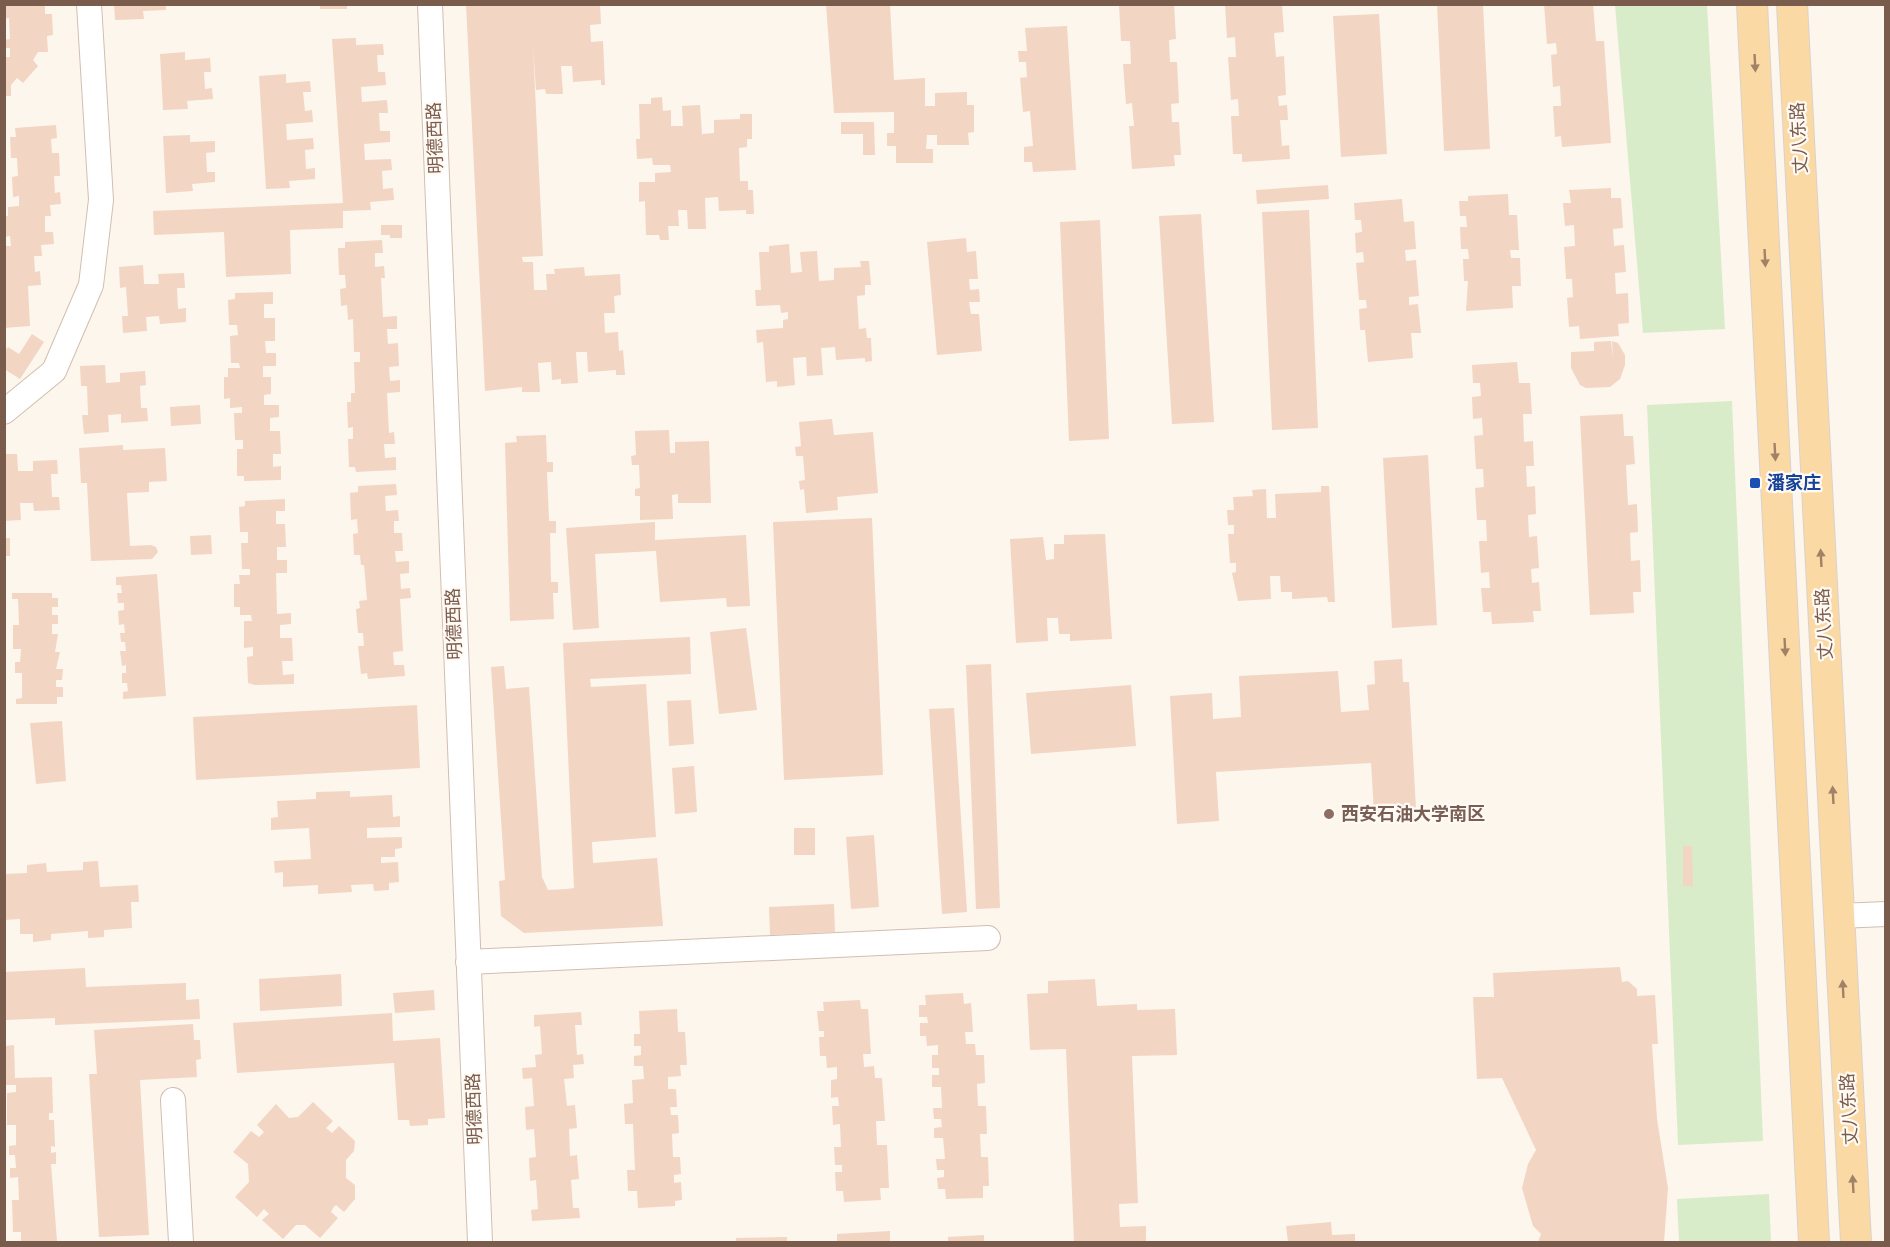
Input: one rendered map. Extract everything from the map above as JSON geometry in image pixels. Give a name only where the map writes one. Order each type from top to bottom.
[{"type":"main road","points":[[1752,4],[1814,1242]]},
{"type":"main road","name":"丈八东路","points":[[1792,4],[1856,1242]]},
{"type":"street","points":[[4,412],[54,371],[91,285],[101,200],[89,4]]},
{"type":"street","name":"明德西路","points":[[430,4],[480,1242]]},
{"type":"street","points":[[1839,916],[1886,914]]},
{"type":"street","points":[[468,962],[988,938]]},
{"type":"street","points":[[173,1100],[181,1242]]},
{"type":"green space","points":[[1615,5],[1707,5],[1725,329],[1643,333]]},
{"type":"green space","points":[[1732,401],[1763,1141],[1678,1145],[1647,405]]},
{"type":"green space","points":[[1769,1194],[1771,1242],[1679,1242],[1677,1199]]},
{"type":"building","points":[[4,4],[45,4],[45,14],[52,14],[53,35],[47,36],[48,52],[38,52],[33,60],[38,66],[23,83],[17,78],[11,85],[11,96],[4,96],[4,57],[10,57],[10,48],[4,48],[4,40],[10,39],[9,18],[4,19]]},
{"type":"building","points":[[114,4],[166,4],[166,10],[143,11],[144,19],[115,20]]},
{"type":"building","points":[[320,4],[347,4],[347,9],[320,9]]},
{"type":"building","points":[[466,4],[600,4],[601,24],[590,25],[591,42],[603,41],[605,85],[601,85],[601,80],[573,82],[572,66],[561,66],[563,94],[546,94],[545,89],[536,90],[533,47],[543,256],[522,257],[523,262],[533,262],[534,290],[547,290],[546,274],[555,274],[554,269],[584,267],[585,276],[620,274],[621,295],[614,296],[615,313],[604,313],[605,333],[618,332],[619,351],[623,350],[625,375],[616,375],[616,370],[588,372],[587,352],[576,352],[578,383],[561,384],[561,379],[552,380],[551,362],[538,363],[540,392],[522,392],[522,387],[485,391]]},
{"type":"building","points":[[826,4],[890,4],[894,80],[925,78],[925,106],[935,106],[935,93],[967,92],[967,105],[974,105],[974,132],[968,133],[969,145],[937,145],[937,135],[927,135],[926,149],[933,149],[933,163],[896,163],[896,146],[887,146],[887,133],[894,133],[894,112],[834,113]]},
{"type":"building","points":[[1174,4],[1176,39],[1169,40],[1170,62],[1177,62],[1179,103],[1171,104],[1172,122],[1179,122],[1181,155],[1174,155],[1175,166],[1132,169],[1129,126],[1134,126],[1132,103],[1126,104],[1123,64],[1131,64],[1130,41],[1121,41],[1119,5]]},
{"type":"building","points":[[1225,4],[1282,4],[1284,32],[1274,33],[1276,57],[1284,56],[1286,95],[1278,96],[1279,106],[1287,105],[1288,120],[1280,120],[1282,146],[1289,145],[1290,159],[1242,162],[1242,154],[1233,154],[1231,116],[1239,116],[1238,99],[1231,100],[1228,57],[1236,57],[1235,37],[1227,38]]},
{"type":"building","points":[[1437,4],[1483,4],[1490,149],[1444,151]]},
{"type":"building","points":[[1544,4],[1593,4],[1596,41],[1604,41],[1611,143],[1562,147],[1561,136],[1555,137],[1553,106],[1561,106],[1560,86],[1553,87],[1551,55],[1557,54],[1556,43],[1547,44]]},
{"type":"building","points":[[1379,14],[1387,154],[1341,157],[1333,16]]},
{"type":"building","points":[[1067,26],[1076,170],[1033,172],[1032,162],[1024,162],[1024,147],[1033,146],[1030,111],[1023,112],[1020,78],[1027,77],[1026,62],[1019,62],[1018,51],[1027,51],[1025,28]]},
{"type":"building","points":[[356,38],[356,45],[383,44],[384,55],[377,55],[378,72],[385,72],[386,85],[361,87],[362,102],[387,100],[388,113],[379,113],[380,131],[390,131],[390,142],[364,144],[365,160],[391,159],[392,170],[382,171],[383,189],[393,188],[394,200],[370,202],[371,210],[343,211],[343,228],[290,230],[291,274],[226,277],[224,232],[154,235],[153,211],[343,203],[332,39]]},
{"type":"building","points":[[185,52],[185,60],[210,58],[211,72],[204,72],[205,89],[212,88],[213,99],[187,101],[188,109],[163,110],[160,54]]},
{"type":"building","points":[[286,74],[286,83],[310,81],[311,92],[303,92],[305,111],[312,110],[313,122],[286,124],[287,140],[313,138],[314,149],[305,150],[306,169],[315,168],[315,179],[289,181],[290,188],[266,189],[259,76]]},
{"type":"building","points":[[662,97],[663,111],[671,110],[671,126],[683,126],[682,106],[700,105],[702,134],[714,133],[714,120],[740,119],[740,114],[752,114],[752,139],[747,139],[747,147],[739,148],[740,181],[748,181],[748,190],[753,190],[754,214],[746,214],[746,210],[719,211],[718,197],[705,198],[706,229],[688,229],[687,210],[678,210],[679,226],[668,226],[669,240],[660,240],[659,235],[646,235],[645,201],[639,202],[639,182],[655,182],[655,173],[671,172],[670,165],[653,165],[652,158],[637,159],[636,139],[640,139],[639,104],[651,104],[651,98]]},
{"type":"building","points":[[841,122],[874,122],[875,155],[863,155],[863,134],[841,134]]},
{"type":"building","points":[[56,125],[57,138],[51,139],[52,153],[59,153],[60,176],[54,176],[55,193],[60,192],[61,204],[50,205],[51,216],[45,216],[45,232],[53,232],[54,244],[41,245],[42,256],[34,256],[35,272],[40,271],[41,285],[28,286],[30,326],[4,328],[4,246],[11,246],[10,236],[4,237],[4,216],[8,216],[8,207],[19,206],[19,196],[13,197],[12,177],[18,176],[17,158],[11,158],[10,137],[16,137],[15,128]]},
{"type":"building","points":[[190,135],[190,142],[215,141],[215,152],[206,153],[207,172],[215,172],[215,182],[192,184],[193,191],[166,193],[163,136]]},
{"type":"building","points":[[1328,185],[1329,199],[1257,204],[1256,190]]},
{"type":"building","points":[[1611,188],[1611,198],[1621,198],[1623,228],[1613,229],[1614,246],[1624,245],[1626,272],[1615,273],[1616,294],[1628,293],[1629,323],[1618,324],[1619,336],[1580,339],[1579,326],[1569,327],[1567,298],[1573,297],[1572,279],[1566,279],[1564,247],[1575,246],[1574,225],[1565,226],[1563,203],[1571,203],[1569,190]]},
{"type":"building","points":[[1508,194],[1509,215],[1517,215],[1519,250],[1510,250],[1511,258],[1520,258],[1521,286],[1512,286],[1513,308],[1466,311],[1468,281],[1464,281],[1463,259],[1469,259],[1468,249],[1461,249],[1460,227],[1467,227],[1466,216],[1460,216],[1459,201],[1468,201],[1468,196]]},
{"type":"building","points":[[1402,199],[1404,222],[1414,221],[1416,249],[1405,250],[1406,261],[1416,260],[1419,296],[1409,297],[1409,305],[1418,304],[1421,333],[1411,333],[1413,358],[1368,362],[1365,330],[1360,330],[1359,309],[1367,308],[1366,300],[1359,300],[1356,263],[1364,262],[1363,252],[1356,253],[1355,233],[1362,232],[1361,220],[1355,220],[1354,203]]},
{"type":"building","points":[[1309,210],[1318,428],[1272,430],[1262,212]]},
{"type":"building","points":[[1201,214],[1214,422],[1172,424],[1159,216]]},
{"type":"building","points":[[1100,220],[1109,439],[1069,441],[1060,222]]},
{"type":"building","points":[[381,225],[402,225],[402,238],[381,235]]},
{"type":"building","points":[[966,238],[967,252],[976,251],[978,279],[969,279],[970,290],[979,289],[980,302],[969,302],[971,314],[979,314],[982,351],[937,355],[927,242]]},
{"type":"building","points":[[382,240],[383,253],[375,253],[375,267],[384,266],[385,278],[381,278],[383,317],[397,316],[397,329],[387,329],[388,344],[398,343],[399,366],[389,367],[390,381],[400,380],[400,392],[387,393],[389,433],[394,432],[395,444],[384,444],[385,458],[396,457],[396,470],[356,472],[355,467],[349,467],[348,439],[353,439],[353,427],[348,428],[347,402],[351,402],[351,393],[355,393],[354,362],[360,362],[360,352],[354,352],[353,319],[348,320],[347,305],[341,306],[340,289],[346,288],[345,275],[339,275],[338,248],[345,248],[345,242]]},
{"type":"building","points":[[789,244],[791,273],[802,272],[800,252],[817,251],[819,281],[834,280],[834,268],[861,267],[860,261],[869,261],[871,285],[865,285],[865,295],[857,296],[859,329],[866,328],[867,338],[871,338],[872,361],[865,362],[865,358],[836,360],[835,347],[821,348],[823,375],[807,376],[806,357],[793,358],[795,385],[777,387],[777,381],[766,382],[763,342],[757,343],[756,330],[783,328],[783,320],[788,319],[788,312],[781,313],[780,305],[756,306],[755,290],[761,290],[759,252],[769,252],[769,246]]},
{"type":"building","points":[[143,265],[144,284],[159,284],[158,274],[184,273],[185,288],[177,288],[178,309],[186,308],[186,322],[160,324],[159,316],[146,317],[147,331],[123,333],[122,316],[128,316],[126,287],[120,288],[119,267]]},
{"type":"building","points":[[273,292],[273,304],[264,304],[264,318],[275,318],[275,341],[265,341],[266,353],[276,353],[276,366],[263,366],[263,377],[271,377],[271,394],[264,395],[264,405],[279,405],[279,417],[270,418],[270,431],[280,431],[281,454],[273,454],[273,467],[281,466],[281,480],[244,481],[244,476],[237,476],[237,449],[243,449],[243,440],[235,440],[234,413],[242,413],[242,407],[230,408],[230,398],[224,399],[224,377],[228,377],[228,368],[240,368],[239,363],[231,363],[230,336],[238,335],[237,325],[229,325],[228,300],[235,299],[235,293]]},
{"type":"building","points":[[32,334],[44,342],[20,379],[4,369],[4,352],[8,347],[19,354]]},
{"type":"building","points":[[1611,341],[1613,358],[1612,341],[1618,343],[1625,355],[1625,365],[1620,379],[1610,387],[1586,388],[1580,385],[1571,368],[1571,352],[1594,351],[1594,342]]},
{"type":"building","points":[[1517,362],[1519,383],[1530,383],[1532,414],[1523,414],[1524,442],[1533,441],[1534,466],[1526,466],[1527,487],[1535,486],[1536,514],[1528,515],[1529,537],[1537,536],[1539,568],[1531,569],[1532,583],[1539,582],[1541,611],[1533,611],[1534,622],[1492,624],[1491,612],[1483,612],[1481,588],[1490,588],[1489,572],[1481,573],[1479,541],[1487,541],[1486,520],[1477,520],[1475,488],[1484,487],[1483,469],[1476,469],[1474,436],[1483,435],[1482,418],[1473,419],[1472,397],[1481,396],[1480,383],[1473,383],[1472,365]]},
{"type":"building","points":[[105,365],[106,383],[120,382],[120,373],[145,371],[146,385],[140,386],[141,408],[147,408],[148,421],[121,423],[121,414],[108,415],[109,432],[84,434],[82,415],[88,415],[87,386],[81,386],[80,366]]},
{"type":"building","points":[[200,405],[201,424],[171,426],[170,407]]},
{"type":"building","points":[[1623,414],[1624,436],[1633,436],[1635,464],[1626,465],[1628,505],[1637,504],[1638,532],[1630,533],[1631,561],[1640,560],[1641,592],[1633,592],[1634,613],[1590,615],[1580,416]]},
{"type":"building","points":[[832,419],[834,435],[873,432],[878,493],[837,497],[838,510],[806,513],[804,489],[800,490],[799,481],[805,480],[803,456],[796,456],[795,447],[801,446],[799,422]]},
{"type":"building","points":[[669,430],[670,453],[675,453],[675,442],[709,441],[711,503],[678,503],[678,494],[672,495],[673,519],[640,520],[640,496],[635,496],[635,489],[640,488],[639,465],[632,465],[631,456],[636,455],[635,431]]},
{"type":"building","points":[[546,435],[547,462],[553,462],[553,472],[547,472],[549,521],[556,521],[556,533],[550,533],[551,582],[558,582],[558,593],[553,593],[554,619],[510,621],[505,443],[517,442],[516,436]]},
{"type":"building","points":[[123,445],[123,450],[165,448],[167,481],[149,482],[149,492],[127,493],[130,546],[151,545],[156,547],[158,552],[152,559],[91,561],[87,483],[81,483],[79,448]]},
{"type":"building","points":[[4,454],[17,454],[18,471],[33,471],[33,461],[57,460],[58,474],[51,474],[52,497],[59,497],[60,510],[34,511],[33,503],[20,503],[21,520],[4,521]]},
{"type":"building","points":[[1428,455],[1437,625],[1392,628],[1383,458]]},
{"type":"building","points":[[396,484],[397,495],[385,496],[386,511],[398,510],[399,521],[394,521],[394,533],[402,533],[403,551],[395,551],[396,562],[409,561],[409,573],[400,574],[401,589],[410,588],[411,598],[400,599],[403,651],[393,652],[394,665],[404,665],[405,676],[368,679],[367,673],[361,674],[358,646],[364,646],[363,633],[358,633],[356,609],[360,608],[359,601],[367,600],[364,565],[361,565],[360,555],[354,555],[353,534],[358,533],[357,519],[351,520],[350,493],[358,492],[358,486]]},
{"type":"building","points":[[1321,486],[1329,486],[1335,602],[1328,602],[1327,597],[1292,599],[1292,592],[1281,592],[1280,576],[1270,576],[1271,599],[1238,601],[1232,573],[1236,572],[1236,563],[1230,563],[1228,534],[1234,534],[1234,525],[1228,525],[1227,510],[1234,510],[1233,497],[1253,496],[1252,490],[1266,489],[1267,518],[1276,518],[1275,494],[1321,492]]},
{"type":"building","points":[[285,499],[285,511],[276,511],[276,524],[285,524],[286,547],[277,547],[277,560],[287,560],[287,573],[276,573],[277,614],[291,613],[291,624],[280,625],[280,638],[292,638],[293,661],[282,661],[283,675],[294,674],[294,684],[255,685],[248,683],[247,657],[253,656],[253,647],[244,648],[244,621],[252,621],[251,615],[240,615],[240,607],[234,607],[234,584],[240,584],[239,575],[250,575],[250,569],[242,569],[241,543],[248,543],[248,532],[240,532],[239,507],[245,506],[245,501]]},
{"type":"building","points":[[872,518],[883,775],[784,780],[773,522]]},
{"type":"building","points":[[655,522],[655,540],[746,535],[750,606],[727,607],[726,598],[660,602],[656,551],[595,554],[599,628],[573,630],[566,528]]},
{"type":"building","points":[[1105,534],[1112,639],[1070,641],[1070,634],[1059,634],[1058,618],[1047,618],[1048,641],[1016,643],[1010,539],[1043,537],[1046,560],[1054,559],[1054,544],[1064,544],[1064,535]]},
{"type":"building","points":[[211,535],[212,554],[191,555],[190,536]]},
{"type":"building","points":[[4,538],[10,538],[10,556],[4,556]]},
{"type":"building","points":[[157,574],[166,696],[123,699],[123,692],[128,691],[127,683],[122,683],[122,673],[126,673],[126,665],[122,666],[120,651],[126,651],[125,642],[121,642],[120,633],[125,633],[124,624],[119,625],[118,611],[124,610],[124,603],[118,603],[117,593],[122,593],[121,585],[116,585],[116,577]]},
{"type":"building","points":[[12,593],[52,593],[52,598],[58,598],[58,607],[52,607],[52,615],[58,615],[58,624],[52,624],[52,634],[58,634],[55,652],[60,652],[56,669],[63,669],[62,680],[56,680],[56,687],[63,687],[63,697],[57,697],[57,704],[16,704],[16,699],[22,698],[22,673],[15,673],[15,662],[20,662],[21,649],[13,649],[13,625],[19,625],[18,599],[12,599]]},
{"type":"building","points":[[746,628],[757,710],[719,714],[710,632]]},
{"type":"building","points":[[690,637],[691,674],[590,679],[591,687],[646,684],[656,837],[592,842],[593,863],[657,858],[663,926],[524,933],[501,916],[499,881],[505,880],[491,667],[504,666],[506,689],[529,687],[542,877],[548,890],[574,888],[563,643]]},
{"type":"building","points":[[1402,659],[1403,682],[1409,682],[1416,809],[1374,812],[1371,763],[1216,772],[1219,821],[1177,824],[1170,696],[1212,693],[1213,719],[1241,717],[1239,676],[1338,671],[1341,712],[1369,710],[1367,685],[1375,684],[1374,661]]},
{"type":"building","points":[[991,664],[1000,908],[976,909],[966,665]]},
{"type":"building","points":[[1131,685],[1136,746],[1031,754],[1026,693]]},
{"type":"building","points":[[691,700],[694,744],[669,746],[667,701]]},
{"type":"building","points":[[417,705],[420,768],[196,780],[193,717]]},
{"type":"building","points":[[954,708],[967,912],[942,914],[929,709]]},
{"type":"building","points":[[62,721],[66,781],[36,784],[30,723]]},
{"type":"building","points":[[694,766],[697,812],[675,814],[672,768]]},
{"type":"building","points":[[350,791],[350,797],[392,795],[393,817],[400,816],[400,827],[367,828],[367,838],[402,837],[402,848],[395,849],[395,857],[381,857],[381,863],[398,862],[399,882],[389,883],[389,890],[374,891],[373,884],[351,885],[352,892],[318,894],[318,885],[283,887],[283,872],[275,873],[274,861],[311,859],[309,828],[271,830],[271,818],[278,817],[277,801],[316,799],[316,792]]},
{"type":"building","points":[[794,828],[815,828],[815,855],[794,855]]},
{"type":"building","points":[[874,835],[879,907],[851,909],[846,837]]},
{"type":"building","points":[[1683,846],[1692,846],[1693,886],[1683,886]]},
{"type":"building","points":[[98,861],[100,887],[138,885],[139,902],[131,902],[132,928],[104,930],[104,937],[88,938],[88,931],[51,934],[51,940],[33,942],[33,934],[20,934],[20,919],[4,920],[4,874],[27,873],[27,865],[46,863],[47,872],[83,870],[83,862]]},
{"type":"building","points":[[834,904],[835,932],[770,935],[769,907]]},
{"type":"building","points":[[1620,967],[1622,982],[1628,981],[1637,989],[1637,996],[1655,995],[1658,1044],[1652,1044],[1657,1119],[1668,1188],[1664,1242],[1538,1242],[1541,1234],[1533,1226],[1522,1188],[1528,1164],[1536,1150],[1502,1078],[1477,1079],[1473,997],[1494,997],[1493,973]]},
{"type":"building","points":[[85,968],[86,987],[186,983],[186,1000],[199,999],[200,1019],[55,1025],[55,1018],[4,1020],[4,972]]},
{"type":"building","points":[[341,974],[342,1006],[260,1011],[259,979]]},
{"type":"building","points":[[1095,979],[1097,1006],[1137,1004],[1137,1010],[1175,1009],[1177,1055],[1132,1056],[1138,1203],[1119,1204],[1120,1227],[1146,1226],[1146,1242],[1074,1242],[1066,1049],[1030,1050],[1027,994],[1048,993],[1048,981]]},
{"type":"building","points":[[434,990],[435,1010],[395,1013],[393,993]]},
{"type":"building","points":[[963,993],[964,1004],[971,1003],[973,1032],[965,1032],[966,1044],[975,1044],[976,1055],[984,1055],[985,1083],[977,1084],[978,1106],[986,1106],[987,1134],[980,1134],[981,1157],[988,1157],[989,1186],[983,1186],[983,1198],[946,1199],[945,1189],[938,1189],[937,1178],[944,1177],[944,1170],[937,1170],[936,1159],[945,1159],[943,1138],[934,1138],[934,1128],[942,1127],[941,1119],[934,1119],[933,1108],[942,1108],[941,1087],[932,1087],[932,1075],[939,1075],[939,1068],[932,1068],[932,1055],[938,1055],[938,1045],[927,1046],[926,1036],[920,1036],[920,1023],[928,1023],[927,1017],[919,1017],[919,1005],[926,1005],[925,995]]},
{"type":"building","points":[[860,1000],[861,1009],[868,1009],[871,1054],[863,1054],[864,1067],[874,1066],[875,1078],[882,1078],[885,1121],[876,1121],[877,1145],[887,1145],[889,1188],[880,1188],[881,1200],[844,1202],[843,1191],[836,1191],[835,1172],[842,1172],[842,1165],[835,1165],[834,1147],[841,1147],[840,1124],[833,1125],[832,1106],[839,1106],[838,1097],[831,1098],[831,1080],[837,1079],[837,1067],[827,1068],[826,1056],[820,1056],[819,1037],[824,1037],[824,1031],[819,1031],[817,1011],[824,1011],[823,1002]]},
{"type":"building","points":[[677,1009],[678,1032],[685,1032],[687,1065],[680,1065],[681,1076],[668,1077],[668,1089],[676,1089],[677,1107],[670,1107],[671,1115],[678,1115],[679,1133],[672,1134],[673,1157],[680,1157],[681,1174],[674,1175],[674,1183],[681,1182],[682,1200],[675,1201],[675,1206],[638,1208],[637,1191],[628,1191],[627,1170],[635,1170],[633,1124],[625,1124],[624,1104],[633,1103],[632,1080],[644,1079],[643,1066],[634,1066],[634,1056],[641,1055],[641,1046],[634,1046],[634,1034],[640,1034],[639,1011]]},
{"type":"building","points":[[581,1012],[582,1025],[575,1025],[577,1055],[583,1054],[584,1064],[573,1065],[574,1078],[564,1079],[567,1106],[575,1105],[577,1128],[569,1129],[570,1156],[577,1155],[579,1179],[571,1180],[573,1208],[579,1208],[580,1218],[532,1221],[531,1210],[538,1209],[536,1180],[530,1181],[529,1158],[536,1157],[534,1129],[526,1130],[525,1107],[534,1106],[532,1078],[523,1079],[522,1068],[536,1067],[535,1055],[542,1054],[540,1026],[534,1027],[534,1015]]},
{"type":"building","points":[[392,1013],[393,1041],[440,1038],[445,1118],[428,1119],[428,1125],[410,1126],[409,1120],[398,1120],[394,1063],[237,1073],[233,1023]]},
{"type":"building","points":[[193,1024],[194,1040],[200,1040],[201,1059],[196,1060],[197,1077],[140,1080],[149,1235],[99,1237],[89,1074],[97,1074],[94,1030]]},
{"type":"building","points":[[14,1045],[15,1078],[52,1077],[53,1113],[49,1113],[49,1120],[54,1120],[55,1147],[51,1146],[51,1153],[56,1152],[56,1164],[51,1164],[57,1241],[21,1242],[21,1232],[13,1232],[12,1200],[19,1200],[18,1177],[10,1178],[10,1168],[16,1168],[15,1155],[9,1155],[9,1146],[16,1145],[16,1125],[7,1125],[7,1093],[16,1092],[16,1085],[4,1085],[4,1046]]},
{"type":"building","points":[[313,1102],[333,1121],[326,1128],[332,1133],[339,1126],[355,1141],[354,1151],[346,1160],[346,1178],[355,1185],[355,1199],[344,1212],[336,1205],[333,1208],[331,1212],[338,1218],[320,1238],[305,1225],[296,1225],[283,1239],[262,1220],[269,1214],[264,1209],[257,1217],[235,1197],[249,1182],[248,1164],[233,1152],[251,1131],[259,1137],[264,1132],[257,1125],[276,1104],[289,1118],[298,1117]]},
{"type":"building","points":[[1331,1222],[1332,1235],[1355,1234],[1355,1242],[1288,1242],[1286,1226]]},
{"type":"building","points":[[890,1231],[890,1242],[837,1242],[837,1234]]},
{"type":"building","points":[[984,1235],[984,1242],[948,1242],[948,1237]]},
{"type":"building","points":[[787,1237],[787,1242],[736,1242],[736,1238]]},
{"type":"place","name":"潘家庄","points":[[1755,483]]},
{"type":"place","name":"西安石油大学南区","points":[[1329,814]]}]
